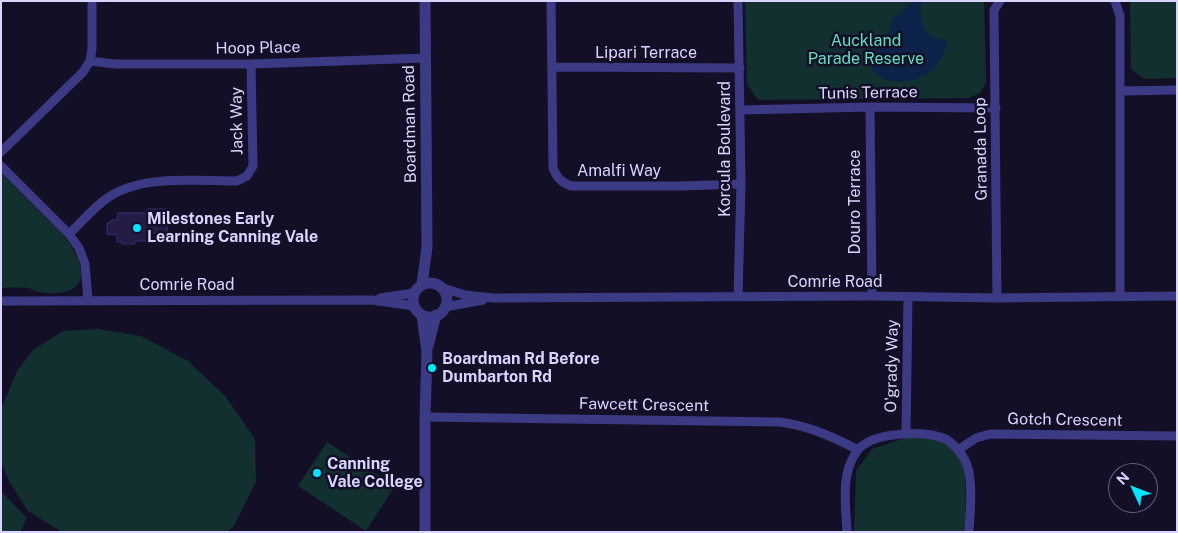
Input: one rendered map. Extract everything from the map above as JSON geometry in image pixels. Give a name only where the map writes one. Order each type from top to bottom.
[{"type":"street","points":[[1,152],[83,72],[90,61],[92,49],[92,1]]},
{"type":"street","name":"Boardman Road","points":[[425,1],[427,247],[433,277],[447,297],[427,352]]},
{"type":"street","name":"Amalfi Way","points":[[551,1],[553,168],[556,177],[563,183],[571,186],[741,184]]},
{"type":"street","name":"Korcula Boulevard","points":[[738,1],[741,184],[738,297]]},
{"type":"street","name":"Granada Loop","points":[[997,298],[994,10],[1000,1]]},
{"type":"street","points":[[1115,1],[1120,16],[1120,297]]},
{"type":"street","name":"Hoop Place","points":[[90,61],[115,64],[251,64],[426,58]]},
{"type":"street","name":"Jack Way","points":[[69,234],[106,199],[126,188],[149,182],[238,181],[247,176],[252,166],[251,64]]},
{"type":"street","name":"Lipari Terrace","points":[[552,67],[740,68]]},
{"type":"street","points":[[1121,90],[1177,90]]},
{"type":"street","name":"Tunis Terrace","points":[[740,110],[870,107],[996,108]]},
{"type":"street","name":"Douro Terrace","points":[[870,107],[872,296]]},
{"type":"street","points":[[1,166],[69,234],[79,248],[84,258],[88,300]]},
{"type":"street","name":"Boardman Road","points":[[425,532],[427,352],[418,311],[418,289],[427,247]]},
{"type":"street","points":[[418,289],[427,283],[440,286]]},
{"type":"street","name":"Comrie Road","points":[[440,286],[465,295],[493,298],[1177,296]]},
{"type":"street","name":"Comrie Road","points":[[1,300],[372,300],[418,289]]},
{"type":"street","name":"Comrie Road","points":[[441,311],[493,298]]},
{"type":"street","name":"O'grady Way","points":[[906,434],[908,298]]},
{"type":"street","name":"Comrie Road","points":[[372,300],[418,311]]},
{"type":"street","points":[[418,311],[427,316],[441,311]]},
{"type":"street","name":"Fawcett Crescent","points":[[425,417],[779,422],[828,435],[858,450]]},
{"type":"street","points":[[847,532],[846,477],[849,465],[858,450],[864,444],[881,436],[906,434],[940,437],[958,450],[966,462],[970,479],[970,532]]},
{"type":"street","name":"Gotch Crescent","points":[[958,450],[976,438],[990,434],[1177,436]]},
{"type":"green space","name":"Auckland Parade Reserve","points":[[745,1],[984,1],[986,83],[980,93],[969,98],[758,100],[747,84]]},
{"type":"green space","points":[[1130,1],[1177,1],[1177,78],[1144,79],[1131,69]]},
{"type":"green space","points":[[1,173],[63,235],[72,247],[79,262],[81,273],[80,280],[72,289],[66,292],[52,293],[38,292],[28,288],[1,288]]},
{"type":"green space","points":[[97,329],[141,336],[188,361],[225,396],[255,439],[256,481],[234,526],[227,532],[62,532],[28,511],[9,481],[1,463],[1,409],[17,371],[33,350],[63,331]]},
{"type":"green space","points":[[914,435],[946,440],[965,459],[966,532],[854,532],[856,471],[872,449]]},
{"type":"green space","points":[[327,442],[395,486],[366,531],[298,486]]},
{"type":"green space","points":[[1,491],[27,518],[20,532],[1,532]]},
{"type":"water","points":[[913,1],[922,1],[921,21],[929,34],[934,38],[948,40],[945,49],[937,64],[926,74],[914,80],[899,82],[886,80],[872,69],[867,58],[868,55],[885,44],[892,20]]},
{"type":"building","name":"Milestones Early Learning Canning Vale","points":[[147,209],[166,209],[168,233],[147,233],[146,241],[135,241],[135,244],[122,244],[122,242],[117,242],[117,235],[107,234],[107,223],[110,223],[111,220],[117,220],[118,213],[147,213]]},
{"type":"place","name":"Milestones Early Learning Canning Vale","points":[[137,228]]},
{"type":"place","name":"Boardman Rd Before Dumbarton Rd","points":[[432,368]]},
{"type":"place","name":"Canning Vale College","points":[[317,473]]}]
